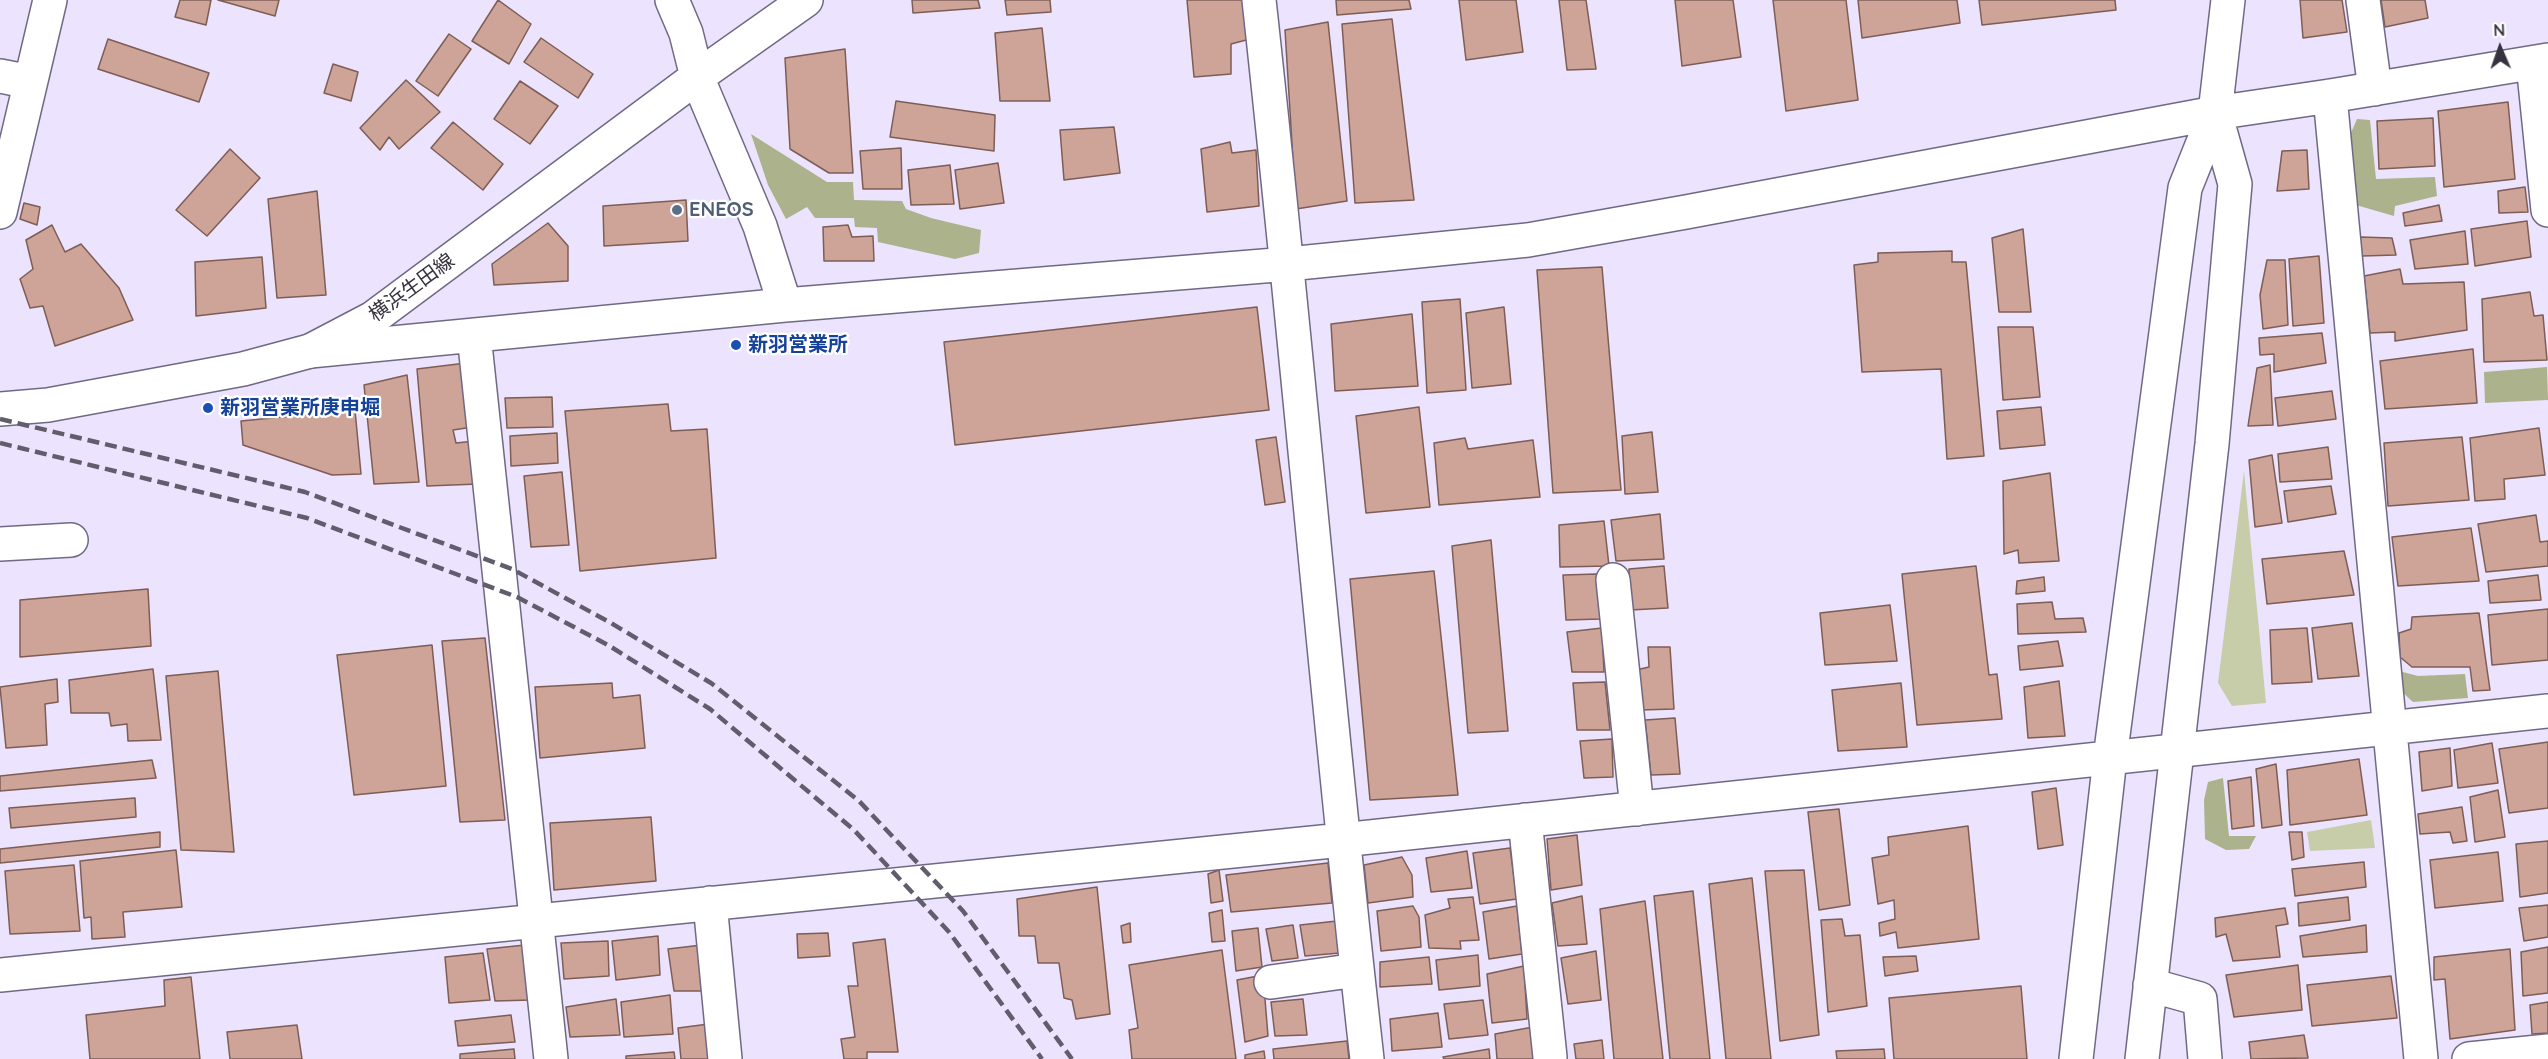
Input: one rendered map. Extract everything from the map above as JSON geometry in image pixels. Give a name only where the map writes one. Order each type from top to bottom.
[{"type":"street","points":[[0,212],[15,79],[50,0]]},
{"type":"street","points":[[672,0],[686,33],[697,77],[760,226],[785,305]]},
{"type":"street","name":"横浜生田線","points":[[0,409],[48,405],[243,369],[310,351],[373,318],[697,77],[806,0]]},
{"type":"street","points":[[1259,0],[1288,264],[1342,840],[1367,1059]]},
{"type":"street","points":[[2076,1059],[2110,758],[2185,188],[2215,113],[2228,0]]},
{"type":"street","points":[[2363,0],[2375,89]]},
{"type":"street","points":[[310,351],[785,305],[1288,264],[1528,240],[2215,113],[2541,61],[2548,210]]},
{"type":"street","points":[[2330,96],[2421,1059]]},
{"type":"street","points":[[2142,1059],[2212,444],[2235,184],[2215,113]]},
{"type":"street","points":[[474,335],[551,1059]]},
{"type":"street","points":[[0,544],[71,540]]},
{"type":"street","points":[[1613,580],[1637,809]]},
{"type":"street","points":[[0,975],[1342,840],[2548,711]]},
{"type":"street","points":[[1525,820],[1550,1057]]},
{"type":"street","points":[[710,903],[725,1059]]},
{"type":"street","points":[[1272,982],[1357,970]]},
{"type":"street","points":[[2150,985],[2200,999],[2205,1059]]},
{"type":"street","points":[[2469,1059],[2548,1051]]},
{"type":"green space","points":[[2357,119],[2370,120],[2376,179],[2435,177],[2437,196],[2395,206],[2394,216],[2356,205],[2347,142]]},
{"type":"green space","points":[[751,134],[827,182],[853,182],[854,200],[902,201],[906,209],[931,218],[981,230],[979,253],[955,259],[878,242],[877,228],[855,227],[854,218],[815,218],[807,207],[786,219],[768,185]]},
{"type":"green space","points":[[2547,367],[2548,400],[2485,403],[2484,372]]},
{"type":"green space","points":[[2244,471],[2266,703],[2232,706],[2218,683]]},
{"type":"green space","points":[[2399,671],[2418,676],[2465,674],[2468,698],[2413,702],[2400,690]]},
{"type":"green space","points":[[2223,778],[2229,836],[2256,836],[2249,849],[2226,850],[2205,839],[2204,800],[2208,782]]},
{"type":"green space","points":[[2371,820],[2375,848],[2310,851],[2307,832]]},
{"type":"building","points":[[180,0],[211,0],[206,25],[175,17]]},
{"type":"building","points":[[218,0],[279,0],[275,16]]},
{"type":"building","points":[[498,0],[531,24],[509,64],[472,41]]},
{"type":"building","points":[[912,0],[978,0],[980,8],[913,13]]},
{"type":"building","points":[[1005,0],[1050,0],[1051,12],[1007,15]]},
{"type":"building","points":[[1187,0],[1246,0],[1250,39],[1231,44],[1231,74],[1194,77]]},
{"type":"building","points":[[1336,0],[1409,0],[1411,9],[1337,15]]},
{"type":"building","points":[[1459,0],[1516,0],[1523,52],[1466,60]]},
{"type":"building","points":[[1559,0],[1586,0],[1596,69],[1567,70]]},
{"type":"building","points":[[1675,0],[1733,0],[1741,57],[1682,66]]},
{"type":"building","points":[[1773,0],[1846,0],[1858,100],[1786,111]]},
{"type":"building","points":[[1858,0],[1957,0],[1960,23],[1862,38]]},
{"type":"building","points":[[1979,0],[2115,0],[2116,10],[1982,25]]},
{"type":"building","points":[[2300,0],[2342,0],[2347,32],[2303,38]]},
{"type":"building","points":[[2381,0],[2425,0],[2428,18],[2385,27]]},
{"type":"building","points":[[1392,19],[1414,200],[1355,203],[1342,24]]},
{"type":"building","points":[[1328,22],[1347,201],[1296,209],[1285,30]]},
{"type":"building","points":[[1042,28],[1050,101],[1000,101],[995,33]]},
{"type":"building","points":[[449,34],[471,49],[438,96],[416,81]]},
{"type":"building","points":[[541,38],[593,74],[578,98],[524,62]]},
{"type":"building","points":[[108,39],[209,73],[199,102],[98,69]]},
{"type":"building","points":[[845,49],[853,173],[829,173],[790,149],[785,58]]},
{"type":"building","points":[[333,64],[358,72],[351,101],[324,93]]},
{"type":"building","points":[[406,80],[440,112],[399,149],[389,137],[380,150],[360,128]]},
{"type":"building","points":[[520,81],[558,106],[530,144],[494,119]]},
{"type":"building","points":[[896,101],[995,115],[994,151],[890,137]]},
{"type":"building","points":[[2508,102],[2515,179],[2444,187],[2438,111]]},
{"type":"building","points":[[2433,118],[2435,166],[2379,169],[2377,121]]},
{"type":"building","points":[[453,122],[503,164],[483,190],[431,148]]},
{"type":"building","points":[[1114,127],[1120,173],[1064,180],[1060,130]]},
{"type":"building","points":[[1230,142],[1232,153],[1256,150],[1259,206],[1207,212],[1201,149]]},
{"type":"building","points":[[901,148],[902,189],[863,189],[860,151]]},
{"type":"building","points":[[230,149],[260,178],[207,236],[176,210]]},
{"type":"building","points":[[2307,150],[2309,189],[2277,191],[2282,151]]},
{"type":"building","points":[[998,163],[1004,203],[960,209],[955,170]]},
{"type":"building","points":[[950,165],[954,204],[911,205],[908,170]]},
{"type":"building","points":[[2525,187],[2528,212],[2499,213],[2498,191]]},
{"type":"building","points":[[317,191],[326,295],[277,298],[268,199]]},
{"type":"building","points":[[686,200],[688,241],[604,246],[603,206]]},
{"type":"building","points":[[24,203],[40,207],[37,225],[20,219]]},
{"type":"building","points":[[2439,205],[2442,221],[2405,226],[2403,213]]},
{"type":"building","points":[[2527,221],[2531,257],[2475,266],[2471,229]]},
{"type":"building","points":[[548,223],[568,246],[568,281],[494,285],[492,264]]},
{"type":"building","points":[[52,225],[65,252],[81,244],[119,288],[133,320],[55,346],[43,306],[30,308],[20,279],[33,269],[26,240]]},
{"type":"building","points":[[848,225],[852,237],[873,236],[874,261],[824,261],[823,227]]},
{"type":"building","points":[[2023,229],[2031,312],[1999,312],[1992,238]]},
{"type":"building","points":[[2465,231],[2468,264],[2415,269],[2410,240]]},
{"type":"building","points":[[2360,237],[2392,238],[2396,255],[2362,256]]},
{"type":"building","points":[[1952,251],[1952,262],[1966,262],[1984,456],[1947,459],[1941,369],[1862,372],[1854,265],[1878,262],[1878,253]]},
{"type":"building","points":[[2319,256],[2324,323],[2293,326],[2289,259]]},
{"type":"building","points":[[262,257],[266,308],[196,316],[195,262]]},
{"type":"building","points":[[2267,260],[2285,260],[2288,325],[2263,329],[2260,295]]},
{"type":"building","points":[[1602,267],[1621,490],[1553,493],[1537,270]]},
{"type":"building","points":[[2400,269],[2403,284],[2464,282],[2467,330],[2395,341],[2395,332],[2370,333],[2364,276]]},
{"type":"building","points":[[2530,292],[2534,316],[2543,315],[2547,360],[2484,362],[2482,299]]},
{"type":"building","points":[[1460,299],[1466,390],[1427,393],[1422,302]]},
{"type":"building","points":[[1257,307],[1269,410],[955,445],[944,342]]},
{"type":"building","points":[[1504,307],[1511,384],[1472,388],[1466,313]]},
{"type":"building","points":[[1412,314],[1418,386],[1335,391],[1331,324]]},
{"type":"building","points":[[1998,327],[2033,327],[2040,397],[2003,400]]},
{"type":"building","points":[[2322,333],[2326,363],[2274,372],[2274,354],[2260,355],[2259,338]]},
{"type":"building","points":[[2473,349],[2477,403],[2385,409],[2380,361]]},
{"type":"building","points":[[466,363],[473,427],[453,430],[456,443],[475,441],[478,484],[427,486],[417,369]]},
{"type":"building","points":[[2270,365],[2273,425],[2248,426],[2257,368]]},
{"type":"building","points":[[407,375],[419,482],[374,484],[364,385]]},
{"type":"building","points":[[2332,391],[2336,419],[2278,426],[2275,398]]},
{"type":"building","points":[[552,397],[553,427],[507,428],[505,398]]},
{"type":"building","points":[[668,404],[671,431],[707,429],[716,558],[580,571],[565,411]]},
{"type":"building","points":[[1419,407],[1430,507],[1366,513],[1356,416]]},
{"type":"building","points":[[2041,407],[2045,445],[2000,449],[1997,411]]},
{"type":"building","points":[[355,410],[361,474],[332,475],[243,445],[241,421]]},
{"type":"building","points":[[2539,428],[2545,475],[2504,479],[2505,499],[2475,501],[2470,438]]},
{"type":"building","points":[[1652,432],[1658,492],[1625,494],[1622,436]]},
{"type":"building","points":[[557,433],[558,463],[511,466],[510,436]]},
{"type":"building","points":[[1276,437],[1285,502],[1265,505],[1256,440]]},
{"type":"building","points":[[2462,437],[2469,500],[2388,506],[2384,443]]},
{"type":"building","points":[[1465,438],[1468,449],[1533,440],[1540,497],[1439,505],[1434,443]]},
{"type":"building","points":[[2328,447],[2332,479],[2280,482],[2278,454]]},
{"type":"building","points":[[2272,455],[2282,523],[2255,527],[2249,460]]},
{"type":"building","points":[[562,472],[569,545],[531,547],[524,476]]},
{"type":"building","points":[[2050,473],[2059,561],[2019,563],[2018,550],[2004,554],[2003,481]]},
{"type":"building","points":[[2331,486],[2336,514],[2288,522],[2284,491]]},
{"type":"building","points":[[1660,514],[1664,559],[1616,561],[1611,520]]},
{"type":"building","points":[[2536,515],[2540,542],[2548,541],[2548,566],[2486,572],[2478,524]]},
{"type":"building","points":[[1604,521],[1609,566],[1560,567],[1559,525]]},
{"type":"building","points":[[2471,528],[2479,581],[2398,586],[2392,537]]},
{"type":"building","points":[[1491,540],[1508,731],[1468,733],[1452,546]]},
{"type":"building","points":[[2344,551],[2354,595],[2267,604],[2262,559]]},
{"type":"building","points":[[1664,566],[1668,608],[1630,610],[1629,569]]},
{"type":"building","points":[[1976,566],[1989,675],[1997,674],[2002,719],[1917,725],[1902,574]]},
{"type":"building","points":[[1434,571],[1458,795],[1370,800],[1350,579]]},
{"type":"building","points":[[1597,574],[1601,619],[1566,620],[1563,575]]},
{"type":"building","points":[[2538,575],[2541,600],[2490,603],[2488,581]]},
{"type":"building","points":[[2044,577],[2045,591],[2016,594],[2017,581]]},
{"type":"building","points":[[148,589],[151,646],[20,657],[20,600]]},
{"type":"building","points":[[2052,602],[2055,619],[2083,618],[2086,632],[2018,634],[2017,604]]},
{"type":"building","points":[[1890,605],[1897,661],[1825,665],[1820,613]]},
{"type":"building","points":[[2548,609],[2548,660],[2492,665],[2488,615]]},
{"type":"building","points":[[2479,613],[2490,690],[2473,691],[2470,667],[2412,667],[2400,657],[2399,633],[2411,629],[2412,617]]},
{"type":"building","points":[[2352,623],[2359,676],[2318,679],[2312,628]]},
{"type":"building","points":[[1602,628],[1604,672],[1572,672],[1567,632]]},
{"type":"building","points":[[2307,628],[2312,682],[2272,684],[2270,630]]},
{"type":"building","points":[[485,638],[505,820],[460,822],[442,641]]},
{"type":"building","points":[[2058,641],[2063,666],[2020,670],[2018,646]]},
{"type":"building","points":[[432,645],[446,786],[354,795],[337,655]]},
{"type":"building","points":[[1648,647],[1670,647],[1674,709],[1640,710],[1636,670],[1649,667]]},
{"type":"building","points":[[153,669],[161,740],[128,741],[127,724],[111,726],[109,713],[71,713],[69,680]]},
{"type":"building","points":[[218,671],[234,852],[181,850],[166,676]]},
{"type":"building","points":[[57,679],[58,702],[45,704],[47,745],[6,748],[0,687]]},
{"type":"building","points":[[2059,681],[2065,736],[2028,738],[2024,687]]},
{"type":"building","points":[[1605,682],[1610,730],[1577,730],[1573,683]]},
{"type":"building","points":[[612,683],[613,698],[640,695],[645,748],[540,758],[535,687]]},
{"type":"building","points":[[1901,683],[1907,747],[1838,751],[1832,690]]},
{"type":"building","points":[[1675,718],[1680,774],[1651,775],[1645,720]]},
{"type":"building","points":[[1612,739],[1613,777],[1584,778],[1580,741]]},
{"type":"building","points":[[2548,742],[2548,808],[2509,813],[2499,749]]},
{"type":"building","points":[[2492,743],[2498,783],[2458,788],[2454,750]]},
{"type":"building","points":[[2450,748],[2452,786],[2422,791],[2419,752]]},
{"type":"building","points":[[2359,759],[2367,815],[2290,825],[2287,770]]},
{"type":"building","points":[[152,760],[156,778],[0,791],[0,776]]},
{"type":"building","points":[[2276,764],[2282,825],[2262,828],[2256,769]]},
{"type":"building","points":[[2251,777],[2254,826],[2232,829],[2228,781]]},
{"type":"building","points":[[2056,788],[2063,845],[2038,849],[2032,792]]},
{"type":"building","points":[[2498,790],[2505,837],[2475,842],[2470,797]]},
{"type":"building","points":[[135,798],[136,817],[11,828],[9,808]]},
{"type":"building","points":[[2462,807],[2467,841],[2453,843],[2450,832],[2420,834],[2418,814]]},
{"type":"building","points":[[1839,809],[1850,905],[1819,910],[1808,812]]},
{"type":"building","points":[[651,817],[656,881],[554,890],[550,823]]},
{"type":"building","points":[[1968,826],[1979,939],[1898,948],[1896,932],[1880,936],[1879,923],[1895,919],[1894,900],[1878,904],[1872,858],[1889,855],[1888,837]]},
{"type":"building","points":[[160,832],[160,847],[0,863],[0,849]]},
{"type":"building","points":[[2289,832],[2302,832],[2304,857],[2292,860]]},
{"type":"building","points":[[1577,835],[1582,885],[1551,890],[1547,839]]},
{"type":"building","points":[[2548,841],[2548,893],[2520,897],[2516,844]]},
{"type":"building","points":[[1510,848],[1517,899],[1480,904],[1473,853]]},
{"type":"building","points":[[176,850],[182,907],[123,912],[125,937],[92,939],[91,917],[84,918],[80,861]]},
{"type":"building","points":[[1467,851],[1472,888],[1431,892],[1426,858]]},
{"type":"building","points":[[2498,852],[2503,901],[2435,908],[2430,860]]},
{"type":"building","points":[[1402,857],[1412,875],[1413,897],[1368,903],[1364,865]]},
{"type":"building","points":[[2364,862],[2366,887],[2295,896],[2292,869]]},
{"type":"building","points":[[1328,863],[1332,903],[1231,912],[1226,875]]},
{"type":"building","points":[[74,865],[80,931],[10,934],[5,871]]},
{"type":"building","points":[[1219,870],[1223,901],[1211,903],[1208,874]]},
{"type":"building","points":[[1804,870],[1819,1035],[1780,1041],[1765,871]]},
{"type":"building","points":[[1752,878],[1771,1059],[1726,1059],[1709,884]]},
{"type":"building","points":[[1097,887],[1110,1014],[1076,1019],[1072,1000],[1064,998],[1059,963],[1038,963],[1035,936],[1019,936],[1017,899]]},
{"type":"building","points":[[1693,891],[1710,1059],[1670,1059],[1654,896]]},
{"type":"building","points":[[1582,896],[1587,944],[1558,946],[1552,903]]},
{"type":"building","points":[[1473,897],[1479,940],[1460,941],[1461,949],[1429,948],[1425,915],[1450,908],[1448,899]]},
{"type":"building","points":[[2348,897],[2350,920],[2299,926],[2298,903]]},
{"type":"building","points":[[1645,901],[1663,1059],[1614,1059],[1600,909]]},
{"type":"building","points":[[2548,905],[2548,937],[2524,941],[2519,908]]},
{"type":"building","points":[[1413,906],[1419,917],[1421,947],[1381,951],[1377,911]]},
{"type":"building","points":[[1517,906],[1522,954],[1489,959],[1483,912]]},
{"type":"building","points":[[2285,908],[2288,924],[2276,926],[2280,957],[2233,961],[2226,934],[2216,937],[2215,918]]},
{"type":"building","points":[[1222,910],[1225,941],[1212,942],[1209,913]]},
{"type":"building","points":[[1842,919],[1845,936],[1860,935],[1867,1006],[1828,1012],[1821,920]]},
{"type":"building","points":[[1337,921],[1340,953],[1305,956],[1300,925]]},
{"type":"building","points":[[1130,923],[1131,942],[1123,943],[1121,926]]},
{"type":"building","points":[[1293,925],[1298,958],[1272,961],[1266,929]]},
{"type":"building","points":[[2366,925],[2367,952],[2303,957],[2300,936]]},
{"type":"building","points":[[1258,928],[1262,967],[1236,971],[1232,931]]},
{"type":"building","points":[[828,933],[830,956],[798,958],[797,934]]},
{"type":"building","points":[[658,936],[660,975],[616,980],[612,941]]},
{"type":"building","points":[[885,939],[898,1052],[867,1052],[867,1059],[844,1059],[841,1039],[855,1037],[848,986],[858,986],[853,943]]},
{"type":"building","points":[[608,941],[609,976],[564,979],[561,943]]},
{"type":"building","points":[[525,945],[531,1000],[495,1001],[487,949]]},
{"type":"building","points":[[702,945],[705,991],[674,991],[668,949]]},
{"type":"building","points":[[2548,947],[2548,993],[2523,996],[2521,952]]},
{"type":"building","points":[[2510,949],[2515,1030],[2450,1039],[2445,979],[2434,980],[2434,957]]},
{"type":"building","points":[[1222,950],[1236,1059],[1132,1059],[1129,1030],[1138,1028],[1129,965]]},
{"type":"building","points":[[1596,951],[1601,1000],[1568,1004],[1561,958]]},
{"type":"building","points":[[483,953],[490,1000],[449,1003],[445,957]]},
{"type":"building","points":[[1478,955],[1480,986],[1439,990],[1436,960]]},
{"type":"building","points":[[1916,956],[1918,971],[1885,976],[1883,957]]},
{"type":"building","points":[[1429,957],[1432,984],[1380,987],[1380,962]]},
{"type":"building","points":[[2298,965],[2302,1010],[2234,1017],[2226,975]]},
{"type":"building","points":[[1524,966],[1527,1019],[1492,1023],[1487,974]]},
{"type":"building","points":[[1263,975],[1268,1036],[1245,1042],[1237,980]]},
{"type":"building","points":[[2391,976],[2397,1018],[2312,1026],[2307,985]]},
{"type":"building","points":[[191,977],[200,1059],[90,1059],[86,1015],[165,1006],[164,980]]},
{"type":"building","points":[[2021,986],[2027,1059],[1894,1059],[1889,998]]},
{"type":"building","points":[[670,995],[673,1034],[624,1037],[621,1002]]},
{"type":"building","points":[[616,999],[620,1035],[570,1037],[566,1007]]},
{"type":"building","points":[[1303,999],[1307,1035],[1275,1036],[1271,1002]]},
{"type":"building","points":[[1483,1000],[1488,1035],[1449,1039],[1444,1004]]},
{"type":"building","points":[[2548,1002],[2548,1033],[2532,1034],[2530,1005]]},
{"type":"building","points":[[1438,1013],[1442,1047],[1392,1051],[1390,1019]]},
{"type":"building","points":[[511,1015],[515,1042],[458,1046],[455,1021]]},
{"type":"building","points":[[709,1024],[711,1059],[681,1059],[678,1028]]},
{"type":"building","points":[[297,1025],[302,1059],[230,1059],[227,1032]]},
{"type":"building","points":[[1533,1027],[1533,1059],[1497,1059],[1495,1034]]},
{"type":"building","points":[[2304,1035],[2308,1058],[2251,1059],[2249,1042]]},
{"type":"building","points":[[1602,1040],[1604,1059],[1576,1059],[1574,1044]]},
{"type":"building","points":[[1347,1041],[1349,1059],[1274,1059],[1273,1049]]},
{"type":"building","points":[[514,1049],[515,1059],[460,1059],[460,1054]]},
{"type":"building","points":[[1489,1049],[1490,1059],[1444,1059],[1443,1057]]},
{"type":"building","points":[[1884,1049],[1885,1059],[1837,1059],[1836,1051]]},
{"type":"building","points":[[1264,1051],[1265,1059],[1245,1059],[1245,1055]]},
{"type":"building","points":[[674,1052],[675,1059],[626,1059],[626,1056]]},
{"type":"railway","points":[[0,419],[305,492],[512,569],[611,623],[711,683],[859,801],[963,911],[1072,1059]]},
{"type":"railway","points":[[0,443],[307,518],[517,597],[608,645],[710,709],[854,830],[949,932],[1042,1059]]},
{"type":"place","name":"ENEOS","points":[[677,210]]},
{"type":"place","name":"新羽営業所","points":[[736,345]]},
{"type":"place","name":"新羽営業所庚申堀","points":[[208,408]]}]
